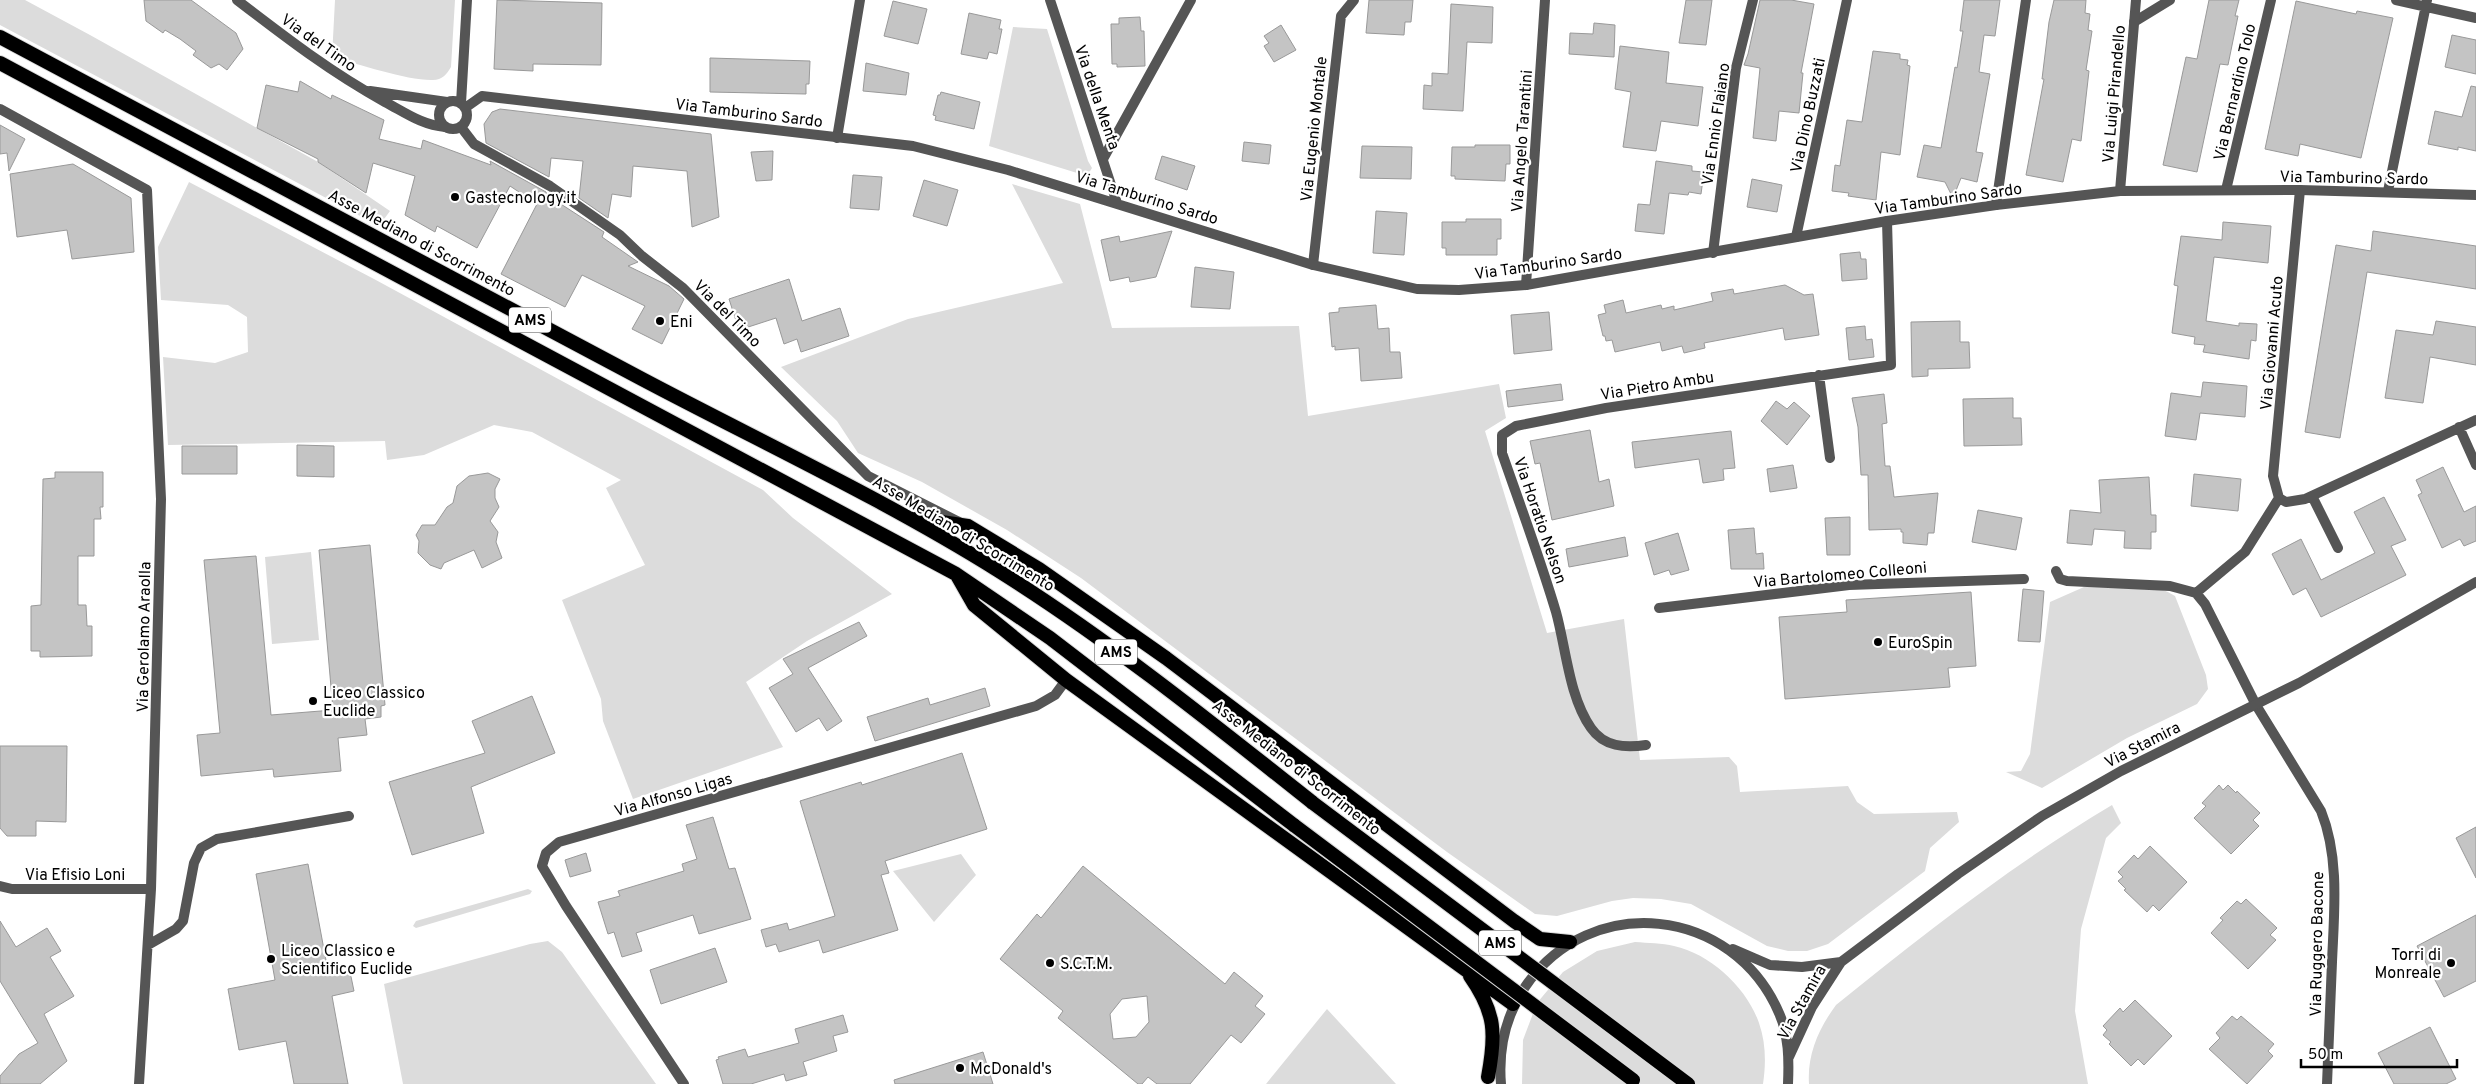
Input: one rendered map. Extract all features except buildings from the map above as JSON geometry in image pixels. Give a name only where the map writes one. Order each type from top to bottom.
[{"type":"highway","name":"Asse Mediano di Scorrimento","points":[[0,37],[762,443],[908,517],[999,571],[1076,622],[1211,722],[1313,803],[1688,1084]]},
{"type":"highway","name":"AMS","points":[[0,63],[956,574],[1050,638],[1295,826],[1638,1084]]},
{"type":"highway","points":[[908,517],[968,526],[1039,569],[1166,658],[1514,921],[1540,939],[1570,942]]},
{"type":"highway","points":[[956,574],[974,605],[1066,680],[1513,1004]]},
{"type":"highway","points":[[1463,967],[1479,989],[1491,1014],[1494,1043],[1485,1081]]},
{"type":"street","name":"Via del Timo","points":[[237,0],[302,50],[361,89],[427,125],[445,127]]},
{"type":"street","points":[[463,105],[453,101],[447,102],[441,108],[439,116],[445,127],[453,130],[461,127],[467,119],[463,105],[467,0]]},
{"type":"street","points":[[837,138],[860,0]]},
{"type":"street","name":"Via della Menta","points":[[1050,0],[1117,203]]},
{"type":"street","points":[[1103,159],[1191,0]]},
{"type":"street","name":"Via Eugenio Montale","points":[[1313,265],[1341,16],[1354,0]]},
{"type":"street","name":"Via Angelo Tarantini","points":[[1526,285],[1545,0]]},
{"type":"street","name":"Via Ennio Flaiano","points":[[1713,253],[1736,68],[1753,0]]},
{"type":"street","name":"Via Dino Buzzati","points":[[1796,237],[1847,0]]},
{"type":"street","points":[[1996,205],[2026,0]]},
{"type":"street","name":"Via Luigi Pirandello","points":[[2120,192],[2136,0]]},
{"type":"street","points":[[2134,22],[2170,0]]},
{"type":"street","name":"Via Bernardino Tolo","points":[[2226,190],[2271,0]]},
{"type":"street","points":[[2396,0],[2426,4],[2476,18]]},
{"type":"street","points":[[2388,192],[2426,4]]},
{"type":"street","name":"Via del Timo","points":[[361,89],[447,102]]},
{"type":"street","name":"Via Tamburino Sardo","points":[[463,105],[482,96],[913,146],[1008,170],[1313,265],[1417,289],[1458,290],[1526,285],[1887,221],[1996,205],[2120,192],[2300,190],[2476,195]]},
{"type":"street","name":"Via Gerolamo Araolla","points":[[0,109],[147,190],[161,499],[151,889],[139,1084]]},
{"type":"street","name":"Via del Timo","points":[[461,127],[474,144],[550,186],[620,235],[642,256],[683,288],[868,476],[968,526]]},
{"type":"street","name":"Via Giovanni Acuto","points":[[2279,498],[2273,476],[2300,190]]},
{"type":"street","name":"Via Pietro Ambu","points":[[1502,435],[1516,426],[1606,408],[1891,364],[1887,221]]},
{"type":"street","points":[[1819,376],[1830,458]]},
{"type":"street","points":[[2196,593],[2245,552],[2279,498],[2286,502],[2312,496],[2476,420]]},
{"type":"street","points":[[2459,427],[2476,465]]},
{"type":"street","name":"Via Horatio Nelson","points":[[1502,435],[1502,452],[1556,613],[1579,707],[1592,729],[1602,740],[1625,748],[1646,745]]},
{"type":"street","points":[[2312,496],[2338,548]]},
{"type":"street","points":[[2056,571],[2060,579],[2067,582],[2170,586],[2196,593],[2205,604],[2256,705]]},
{"type":"street","name":"Via Bartolomeo Colleoni","points":[[1659,608],[1849,585],[2024,578]]},
{"type":"street","name":"Via Stamira","points":[[1789,1056],[1812,1007],[1841,962],[1958,874],[2042,816],[2121,771],[2300,683],[2476,582]]},
{"type":"street","name":"Via Alfonso Ligas","points":[[684,1084],[566,906],[542,866],[546,853],[559,842],[1036,706],[1055,695],[1066,680]]},
{"type":"street","name":"Via Ruggero Bacone","points":[[2256,705],[2321,811],[2327,826],[2332,860],[2335,905],[2326,1084]]},
{"type":"street","points":[[148,945],[176,929],[183,921],[194,863],[201,848],[217,839],[349,816]]},
{"type":"street","name":"Via Efisio Loni","points":[[0,886],[12,890],[151,889]]},
{"type":"street","points":[[1501,1084],[1499,1062],[1503,1033],[1513,1004],[1537,969],[1570,942],[1608,926],[1648,922],[1688,928],[1725,946],[1758,976],[1780,1014],[1789,1056],[1788,1084]]},
{"type":"street","name":"Via Stamira","points":[[1725,946],[1770,965],[1802,967],[1841,962]]},
{"type":"street","points":[[1485,1081],[1499,1062]]},
{"type":"shaded area","points":[[0,0],[25,0],[90,35],[318,162],[390,211],[379,226],[0,25]]},
{"type":"shaded area","points":[[335,0],[455,0],[451,67],[442,78],[423,80],[369,68],[332,57]]},
{"type":"shaded area","points":[[1013,27],[1047,29],[1088,161],[1092,168],[1087,176],[989,146]]},
{"type":"shaded area","points":[[189,182],[374,279],[763,490],[793,518],[892,594],[807,641],[746,682],[783,747],[633,799],[603,721],[601,699],[562,600],[645,565],[606,488],[621,480],[532,432],[494,425],[424,455],[387,460],[385,441],[168,445],[163,357],[215,363],[248,352],[247,317],[228,305],[161,300],[158,247]]},
{"type":"shaded area","points":[[1012,184],[1080,204],[1112,328],[1299,326],[1308,416],[1499,384],[1506,418],[1485,431],[1547,633],[1624,619],[1640,760],[1729,757],[1737,766],[1740,792],[1848,786],[1857,802],[1874,814],[1957,812],[1959,822],[1930,848],[1925,871],[1828,944],[1807,951],[1788,951],[1767,946],[1691,904],[1661,899],[1633,898],[1612,901],[1557,916],[1535,914],[1447,852],[1081,578],[1007,530],[922,482],[858,453],[837,421],[781,367],[908,319],[1063,283]]},
{"type":"shaded area","points":[[311,552],[319,640],[272,644],[265,557]]},
{"type":"shaded area","points":[[2111,585],[2160,589],[2175,596],[2206,675],[2208,689],[2197,704],[2127,738],[2042,788],[2006,772],[2021,771],[2030,754],[2050,602],[2084,587]]},
{"type":"shaded area","points":[[2112,805],[2121,823],[2106,838],[2081,929],[2075,1011],[2088,1084],[1809,1084],[1810,1062],[1815,1042],[1824,1023],[1836,1005],[1971,900],[2040,851]]},
{"type":"shaded area","points":[[961,854],[976,875],[934,922],[893,871]]},
{"type":"shaded area","points":[[528,889],[532,891],[530,894],[416,928],[413,926],[416,921]]},
{"type":"shaded area","points":[[548,941],[562,952],[656,1084],[403,1084],[384,984],[530,944]]},
{"type":"shaded area","points":[[1635,942],[1665,944],[1688,950],[1714,965],[1737,985],[1753,1010],[1763,1038],[1765,1069],[1763,1084],[1522,1084],[1523,1040],[1537,1003],[1563,972],[1597,951]]},
{"type":"shaded area","points":[[1327,1009],[1396,1084],[1266,1084]]},
{"type":"place","name":"Gastecnology.it","points":[[455,197]]},
{"type":"place","name":"Eni","points":[[660,321]]},
{"type":"place","name":"EuroSpin","points":[[1878,642]]},
{"type":"place","name":"Liceo Classico Euclide","points":[[313,701]]},
{"type":"place","name":"Liceo Classico e Scientifico Euclide","points":[[271,959]]},
{"type":"place","name":"S.C.T.M.","points":[[1050,963]]},
{"type":"place","name":"Torri di Monreale","points":[[2451,963]]},
{"type":"place","name":"McDonald's","points":[[960,1068]]}]
